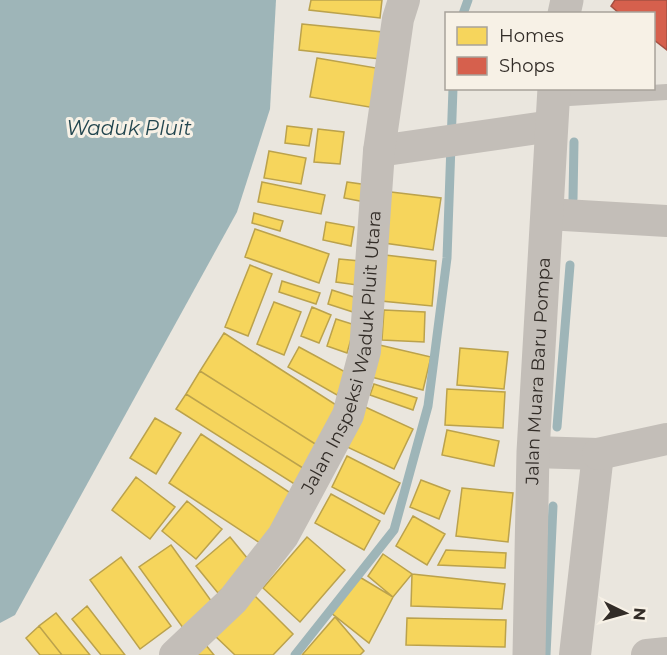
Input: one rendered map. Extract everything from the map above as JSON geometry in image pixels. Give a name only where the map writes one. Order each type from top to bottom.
[{"type":"street","name":"Jalan Inspeksi Waduk Pluit Utara","points":[[175,655],[232,600],[283,536],[348,415],[365,351],[379,151],[398,19],[404,0]]},
{"type":"street","points":[[379,151],[507,131],[553,104]]},
{"type":"street","name":"Jalan Muara Baru Pompa","points":[[529,655],[543,452],[547,214],[553,104]]},
{"type":"street","points":[[547,214],[667,221]]},
{"type":"street","points":[[543,452],[598,454],[667,439]]},
{"type":"street","points":[[575,655],[598,454]]},
{"type":"street","points":[[647,655],[667,653]]},
{"type":"lane","points":[[553,104],[667,92]]},
{"type":"water","name":"Waduk Pluit","points":[[0,0],[276,0],[270,109],[237,212],[15,615],[0,623]]},
{"type":"building: Homes","points":[[311,0],[382,0],[380,18],[309,10]]},
{"type":"building: Homes","points":[[302,24],[383,32],[380,59],[299,50]]},
{"type":"building: Homes","points":[[317,58],[382,69],[375,108],[310,97]]},
{"type":"building: Homes","points":[[287,126],[312,129],[309,146],[285,143]]},
{"type":"building: Homes","points":[[318,129],[344,132],[340,164],[314,162]]},
{"type":"building: Homes","points":[[269,151],[306,158],[301,184],[264,178]]},
{"type":"building: Homes","points":[[262,182],[325,195],[321,214],[258,202]]},
{"type":"building: Homes","points":[[347,182],[368,185],[365,202],[344,198]]},
{"type":"building: Homes","points":[[391,192],[441,198],[433,250],[384,243]]},
{"type":"building: Homes","points":[[254,213],[283,221],[280,231],[252,223]]},
{"type":"building: Homes","points":[[326,222],[354,227],[351,246],[323,240]]},
{"type":"building: Homes","points":[[255,229],[329,254],[319,283],[245,257]]},
{"type":"building: Homes","points":[[385,255],[436,261],[432,306],[381,301]]},
{"type":"building: Homes","points":[[339,259],[360,261],[357,285],[336,282]]},
{"type":"building: Homes","points":[[250,265],[272,274],[248,336],[225,327]]},
{"type":"building: Homes","points":[[282,281],[320,293],[316,304],[279,292]]},
{"type":"building: Homes","points":[[332,290],[360,299],[356,313],[328,304]]},
{"type":"building: Homes","points":[[274,302],[301,312],[284,355],[257,344]]},
{"type":"building: Homes","points":[[312,307],[331,315],[319,343],[301,336]]},
{"type":"building: Homes","points":[[384,310],[425,312],[424,342],[382,340]]},
{"type":"building: Homes","points":[[336,319],[355,325],[347,353],[327,346]]},
{"type":"building: Homes","points":[[224,333],[344,410],[320,447],[200,371]]},
{"type":"building: Homes","points":[[371,343],[431,357],[423,390],[363,375]]},
{"type":"building: Homes","points":[[299,347],[349,374],[337,395],[288,367]]},
{"type":"building: Homes","points":[[460,348],[508,352],[504,389],[457,385]]},
{"type":"building: Homes","points":[[200,371],[320,447],[306,470],[186,394]]},
{"type":"building: Homes","points":[[374,384],[417,398],[413,410],[370,395]]},
{"type":"building: Homes","points":[[447,389],[505,392],[503,428],[445,425]]},
{"type":"building: Homes","points":[[186,394],[306,470],[296,485],[176,409]]},
{"type":"building: Homes","points":[[363,406],[413,429],[394,469],[345,446]]},
{"type":"building: Homes","points":[[155,418],[181,433],[156,474],[130,458]]},
{"type":"building: Homes","points":[[447,430],[499,441],[494,466],[442,455]]},
{"type":"building: Homes","points":[[201,434],[295,496],[263,545],[169,483]]},
{"type":"building: Homes","points":[[347,456],[400,483],[384,514],[332,487]]},
{"type":"building: Homes","points":[[136,477],[175,507],[150,539],[112,510]]},
{"type":"building: Homes","points":[[421,480],[450,491],[439,519],[410,507]]},
{"type":"building: Homes","points":[[462,488],[513,493],[508,542],[456,536]]},
{"type":"building: Homes","points":[[331,494],[380,521],[364,550],[315,523]]},
{"type":"building: Homes","points":[[187,501],[222,529],[196,559],[162,531]]},
{"type":"building: Homes","points":[[413,516],[445,534],[427,565],[396,546]]},
{"type":"building: Homes","points":[[230,537],[252,564],[218,593],[196,566]]},
{"type":"building: Homes","points":[[307,537],[345,570],[300,622],[263,588]]},
{"type":"building: Homes","points":[[171,545],[217,609],[186,632],[139,567]]},
{"type":"building: Homes","points":[[446,550],[506,553],[505,568],[438,565]]},
{"type":"building: Homes","points":[[383,554],[412,574],[393,597],[368,576]]},
{"type":"building: Homes","points":[[121,557],[171,626],[140,649],[90,580]]},
{"type":"building: Homes","points":[[412,574],[505,584],[502,609],[411,606]]},
{"type":"building: Homes","points":[[358,576],[393,597],[369,643],[330,612]]},
{"type":"building: Homes","points":[[252,593],[293,634],[273,655],[235,655],[213,634]]},
{"type":"building: Homes","points":[[87,606],[125,655],[101,655],[72,619]]},
{"type":"building: Homes","points":[[56,613],[90,655],[62,655],[39,626]]},
{"type":"building: Homes","points":[[335,617],[364,651],[360,655],[302,655]]},
{"type":"building: Homes","points":[[407,618],[506,620],[505,647],[406,645]]},
{"type":"building: Homes","points":[[39,626],[62,655],[40,655],[26,638]]},
{"type":"building: Homes","points":[[205,644],[214,655],[193,655]]},
{"type":"building: Shops","points":[[615,0],[667,0],[667,50],[655,41],[655,12],[618,12],[611,6]]},
{"type":"waterway","points":[[464,12],[468,0]]},
{"type":"waterway","points":[[295,655],[394,530],[428,406],[447,258],[453,90]]},
{"type":"waterway","points":[[573,199],[574,142]]},
{"type":"waterway","points":[[557,427],[570,265]]},
{"type":"waterway","points":[[546,655],[553,506]]}]
